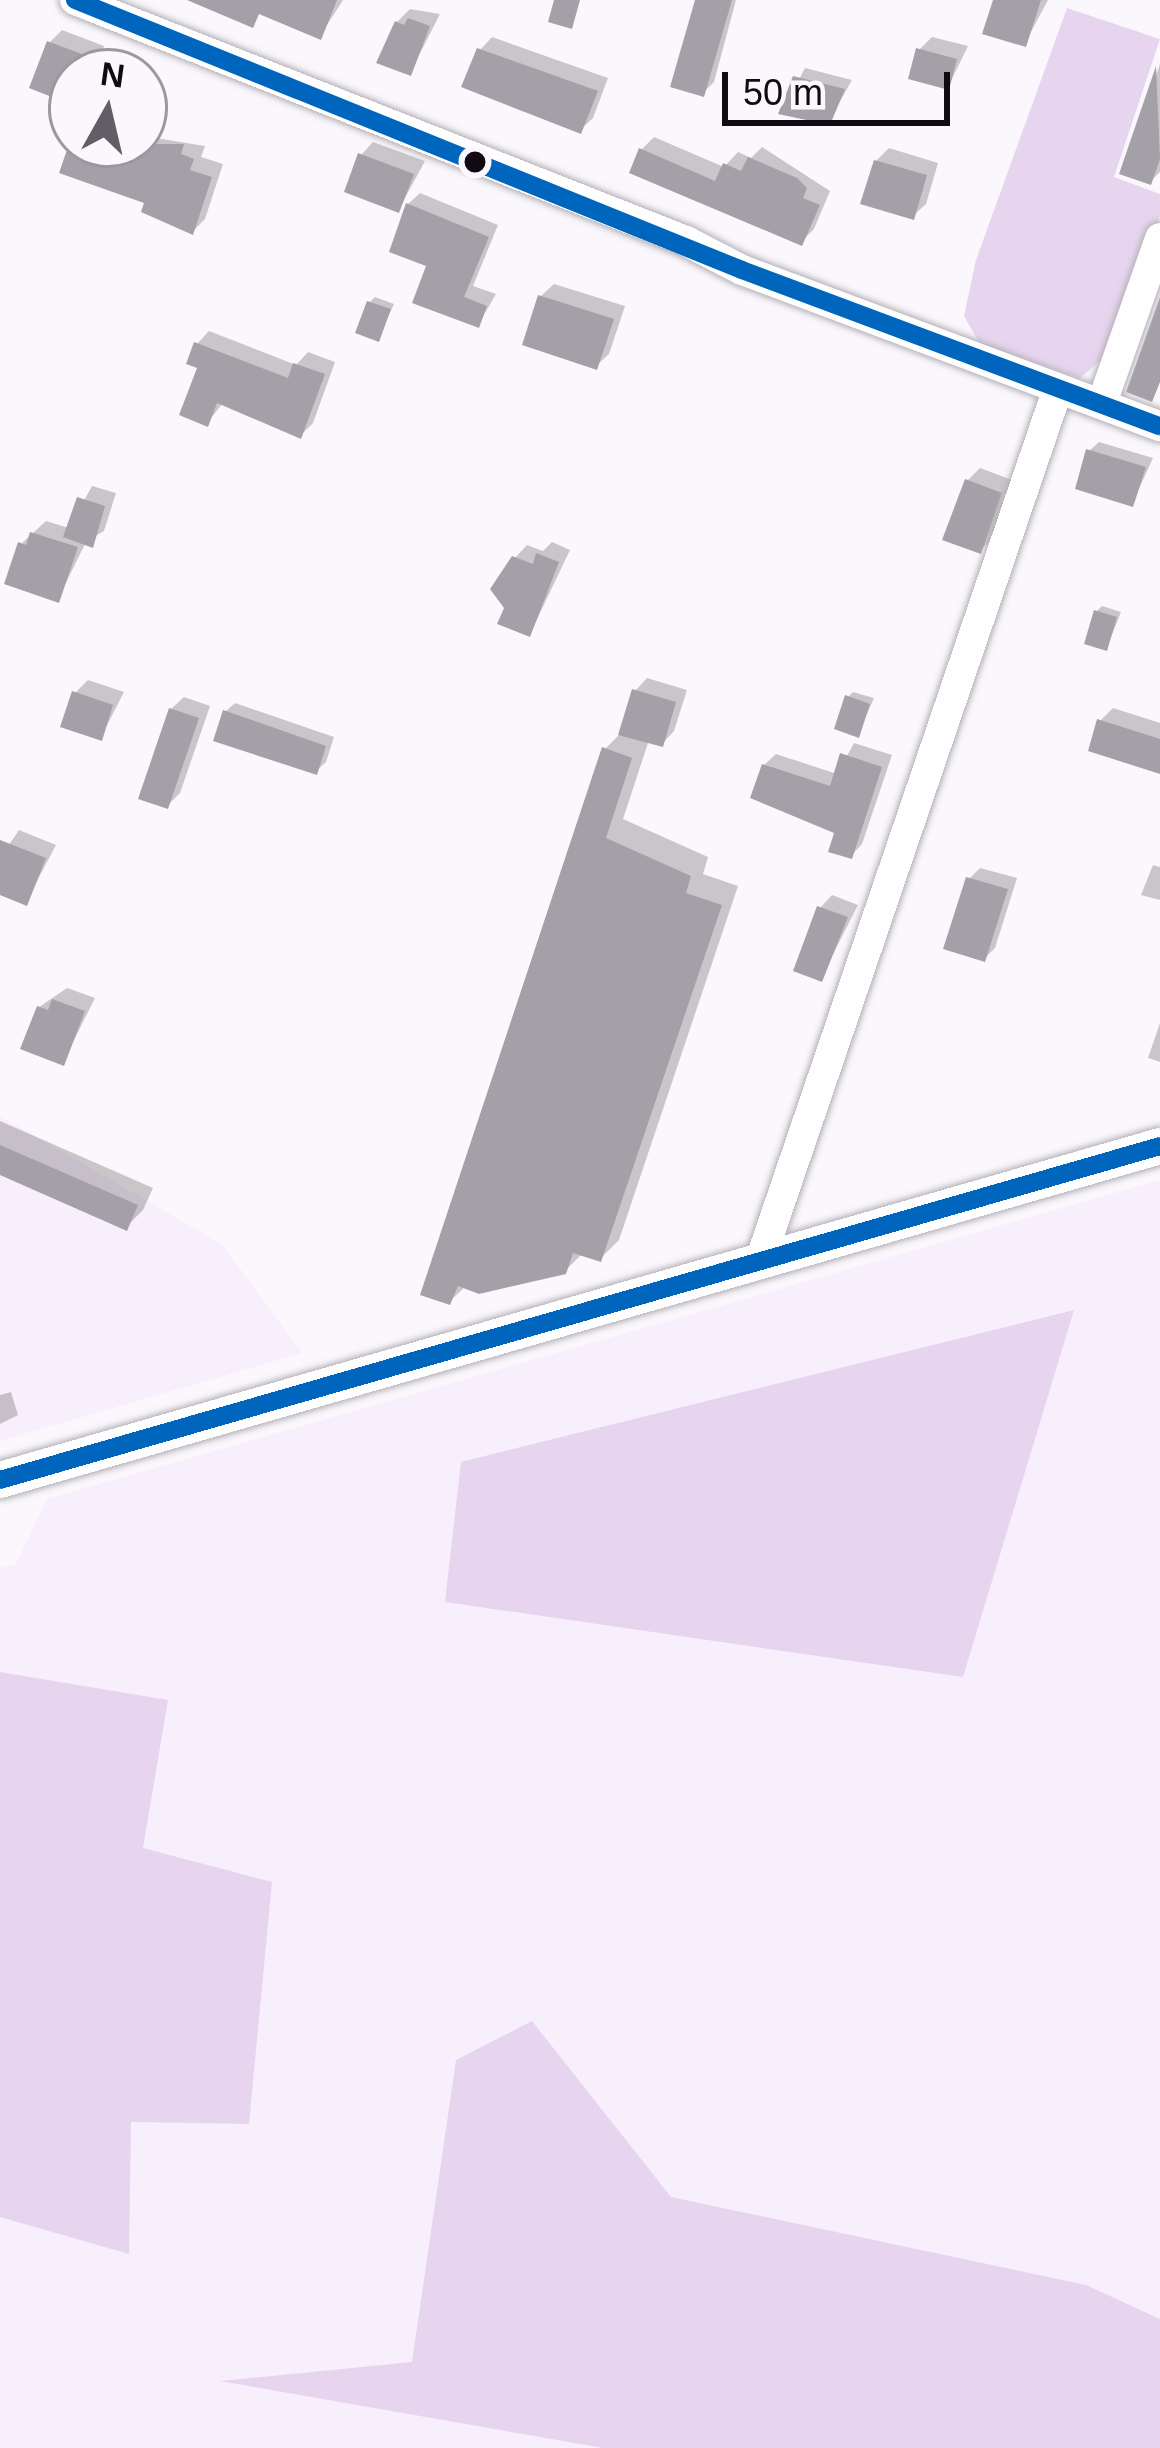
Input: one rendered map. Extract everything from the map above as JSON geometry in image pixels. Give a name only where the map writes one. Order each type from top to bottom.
[{"type":"street","points":[[75,0],[1057,391],[1160,426]]},
{"type":"street","points":[[1102,403],[1160,238]]},
{"type":"street","points":[[759,1264],[1057,391]]},
{"type":"street","points":[[0,1480],[1160,1146]]},
{"type":"shaded area","points":[[1067,8],[1160,39],[1114,177],[1160,194],[1160,216],[1112,351],[1080,378],[981,346],[964,316],[976,260]]},
{"type":"shaded area","points":[[0,1116],[222,1244],[302,1353],[0,1441]]},
{"type":"shaded area","points":[[1160,1180],[1160,2448],[0,2448],[0,1568],[16,1564],[47,1499]]},
{"type":"shaded area","points":[[1074,1310],[963,1677],[445,1602],[461,1462]]},
{"type":"shaded area","points":[[0,1672],[168,1700],[143,1848],[272,1882],[249,2124],[131,2122],[129,2254],[0,2217]]},
{"type":"shaded area","points":[[532,2021],[671,2197],[1086,2285],[1160,2319],[1160,2448],[603,2448],[220,2381],[412,2362],[456,2060]]},
{"type":"building","points":[[187,0],[337,0],[321,40],[259,14],[253,28]]},
{"type":"building","points":[[554,0],[580,0],[572,29],[548,22]]},
{"type":"building","points":[[695,0],[732,0],[704,97],[670,87]]},
{"type":"building","points":[[993,0],[1041,0],[1026,47],[982,34]]},
{"type":"building","points":[[408,18],[430,26],[411,76],[376,63],[395,21],[404,25]]},
{"type":"building","points":[[47,41],[66,48],[48,48],[48,96],[29,88]]},
{"type":"building","points":[[477,48],[598,91],[581,134],[461,87]]},
{"type":"building","points":[[916,48],[957,59],[949,90],[908,79]]},
{"type":"building","points":[[1156,66],[1160,159],[1151,185],[1119,174]]},
{"type":"building","points":[[793,76],[845,89],[830,125],[778,114]]},
{"type":"building","points":[[168,144],[184,144],[181,154],[194,159],[190,170],[212,177],[193,235],[141,212],[144,203],[59,173],[61,168],[168,168]]},
{"type":"building","points":[[639,148],[715,181],[723,163],[741,171],[748,157],[797,178],[807,188],[803,198],[820,205],[802,246],[629,173]]},
{"type":"building","points":[[358,153],[414,174],[399,213],[344,192]]},
{"type":"building","points":[[874,160],[927,175],[914,220],[860,204]]},
{"type":"building","points":[[406,203],[489,237],[464,297],[487,306],[479,328],[412,303],[426,266],[389,252]]},
{"type":"building","points":[[538,295],[614,319],[597,370],[522,345]]},
{"type":"building","points":[[1160,297],[1160,382],[1152,402],[1126,392]]},
{"type":"building","points":[[367,301],[391,309],[379,342],[355,333]]},
{"type":"building","points":[[194,342],[288,378],[293,363],[325,374],[301,439],[217,403],[208,427],[179,415],[197,368],[186,364]]},
{"type":"building","points":[[1086,449],[1146,467],[1133,507],[1075,489]]},
{"type":"building","points":[[965,479],[1002,493],[981,554],[942,540]]},
{"type":"building","points":[[77,497],[105,506],[93,548],[63,537]]},
{"type":"building","points":[[30,532],[78,547],[59,603],[4,584],[18,542],[26,545]]},
{"type":"building","points":[[536,553],[559,562],[530,637],[497,624],[504,608],[490,589],[512,556],[533,564]]},
{"type":"building","points":[[1094,610],[1117,617],[1107,651],[1084,644]]},
{"type":"building","points":[[632,689],[676,702],[663,747],[618,735]]},
{"type":"building","points":[[72,691],[113,705],[102,741],[60,727]]},
{"type":"building","points":[[845,695],[870,704],[859,738],[834,729]]},
{"type":"building","points":[[169,708],[199,718],[168,809],[138,799]]},
{"type":"building","points":[[223,710],[326,746],[317,775],[213,741]]},
{"type":"building","points":[[1097,719],[1160,739],[1160,774],[1088,751]]},
{"type":"building","points":[[602,747],[632,758],[606,838],[691,876],[686,893],[722,905],[601,1262],[573,1253],[566,1274],[479,1294],[458,1286],[450,1305],[420,1295]]},
{"type":"building","points":[[840,753],[882,767],[852,859],[828,852],[834,833],[750,798],[762,764],[830,786]]},
{"type":"building","points":[[0,840],[46,858],[27,906],[0,895]]},
{"type":"building","points":[[966,877],[1008,889],[985,962],[943,949]]},
{"type":"building","points":[[817,906],[848,917],[822,982],[793,971]]},
{"type":"building","points":[[52,999],[85,1011],[64,1066],[20,1049],[37,1006],[48,1010]]},
{"type":"building","points":[[0,1145],[138,1205],[127,1231],[0,1175]]},
{"type":"transit line","points":[[75,0],[742,270],[1160,426]]},
{"type":"transit line","points":[[0,1480],[1160,1146]]}]
